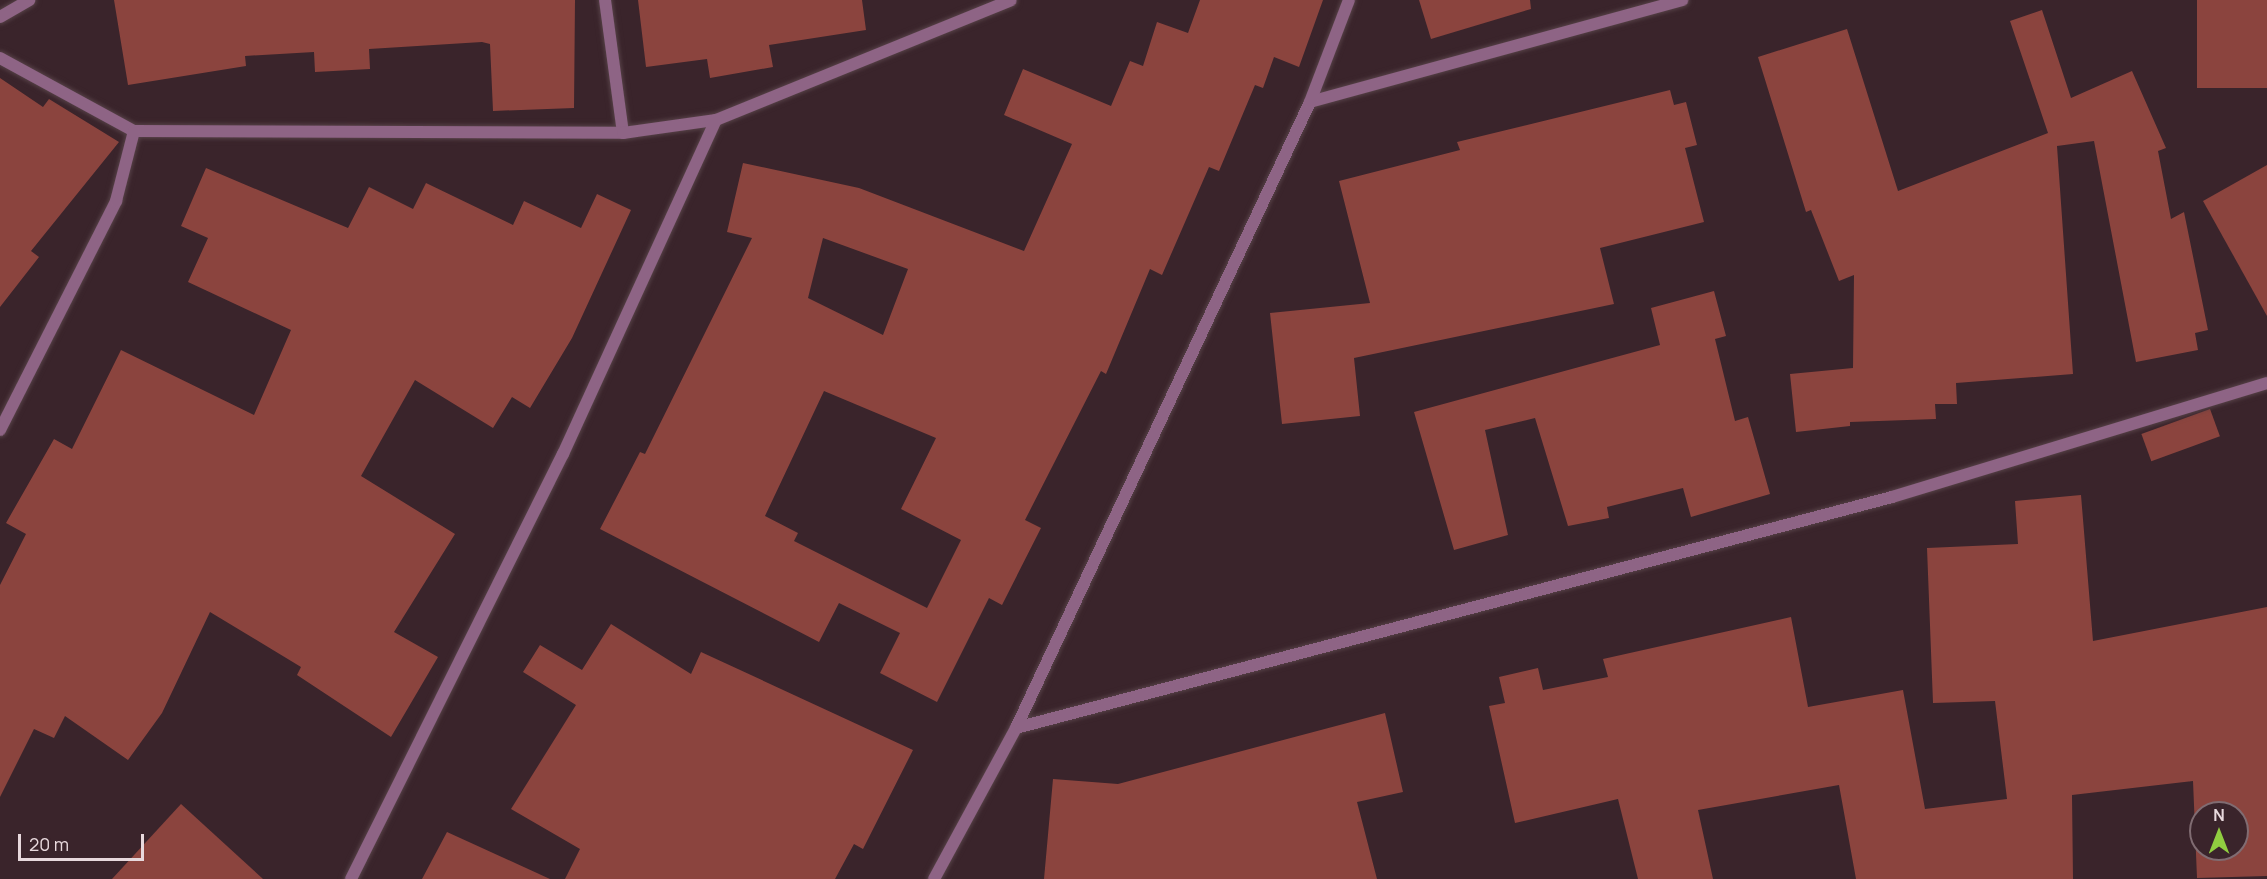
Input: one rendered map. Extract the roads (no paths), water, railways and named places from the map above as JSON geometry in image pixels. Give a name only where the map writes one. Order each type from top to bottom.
[{"type":"street","points":[[0,17],[30,0]]},
{"type":"street","points":[[605,0],[623,133]]},
{"type":"street","points":[[0,58],[134,131],[623,133],[716,120],[1011,0]]},
{"type":"street","points":[[934,879],[1016,728],[1310,102],[1349,0]]},
{"type":"street","points":[[1310,102],[1682,0]]},
{"type":"street","points":[[351,879],[563,454],[716,120]]},
{"type":"street","points":[[0,430],[116,201],[134,131]]},
{"type":"street","points":[[1016,728],[1892,497],[2267,383]]}]
